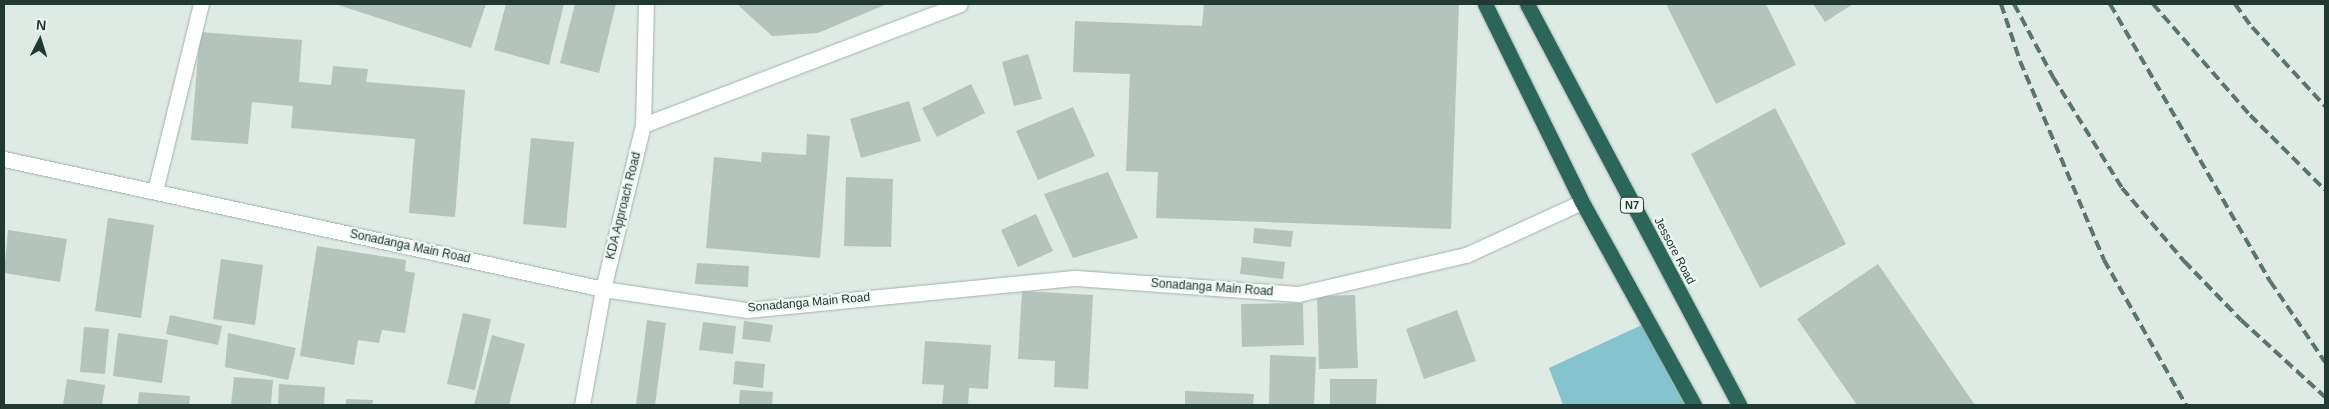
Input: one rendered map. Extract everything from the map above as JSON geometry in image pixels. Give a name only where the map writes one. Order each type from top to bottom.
[{"type":"highway","points":[[1485,4],[1582,202],[1694,405]]},
{"type":"highway","name":"Jessore Road","points":[[1527,4],[1739,405]]},
{"type":"street","points":[[155,191],[201,4]]},
{"type":"street","name":"KDA Approach Road","points":[[582,405],[603,289],[643,125],[646,4]]},
{"type":"street","points":[[643,125],[960,4]]},
{"type":"street","name":"Sonadanga Main Road","points":[[4,158],[603,289],[748,310],[1076,278],[1298,294],[1466,255],[1582,202]]},
{"type":"water","points":[[1646,323],[1692,405],[1563,405],[1549,368]]},
{"type":"building","points":[[335,4],[486,4],[471,48]]},
{"type":"building","points":[[506,4],[564,4],[549,65],[494,50]]},
{"type":"building","points":[[575,4],[616,4],[599,73],[560,63]]},
{"type":"building","points":[[737,4],[887,4],[818,33],[772,36]]},
{"type":"building","points":[[1204,4],[1459,4],[1451,229],[1156,218],[1158,172],[1126,171],[1130,74],[1073,72],[1075,21],[1202,26]]},
{"type":"building","points":[[1666,4],[1766,4],[1796,65],[1716,104]]},
{"type":"building","points":[[1813,4],[1853,4],[1825,22]]},
{"type":"building","points":[[200,32],[302,40],[299,82],[331,85],[333,66],[368,69],[366,82],[465,90],[455,217],[409,213],[415,139],[291,128],[293,106],[252,102],[248,144],[191,140]]},
{"type":"building","points":[[1028,54],[1042,99],[1014,106],[1002,62]]},
{"type":"building","points":[[971,84],[985,113],[937,137],[922,108]]},
{"type":"building","points":[[909,101],[921,141],[861,158],[850,119]]},
{"type":"building","points":[[1073,107],[1095,156],[1038,180],[1016,131]]},
{"type":"building","points":[[1775,108],[1846,244],[1760,288],[1691,154]]},
{"type":"building","points":[[807,134],[830,136],[820,258],[706,248],[714,157],[761,162],[762,152],[806,155]]},
{"type":"building","points":[[531,138],[574,142],[566,228],[523,224]]},
{"type":"building","points":[[1108,172],[1138,238],[1073,258],[1044,194]]},
{"type":"building","points":[[846,177],[893,179],[891,247],[844,246]]},
{"type":"building","points":[[1036,214],[1053,251],[1018,267],[1001,230]]},
{"type":"building","points":[[108,218],[154,225],[141,318],[95,311]]},
{"type":"building","points":[[1254,228],[1293,231],[1291,247],[1253,243]]},
{"type":"building","points":[[8,230],[67,239],[60,282],[4,273]]},
{"type":"building","points":[[317,246],[406,260],[405,271],[415,273],[405,333],[382,330],[379,343],[358,340],[354,365],[300,356]]},
{"type":"building","points":[[1242,257],[1285,262],[1283,279],[1240,274]]},
{"type":"building","points":[[221,259],[263,265],[255,325],[213,319]]},
{"type":"building","points":[[697,263],[749,266],[748,287],[695,284]]},
{"type":"building","points":[[1878,264],[1975,405],[1857,405],[1797,319]]},
{"type":"building","points":[[1022,291],[1093,295],[1088,389],[1054,387],[1055,361],[1018,359]]},
{"type":"building","points":[[1355,295],[1358,368],[1319,369],[1317,296]]},
{"type":"building","points":[[1303,303],[1304,345],[1242,347],[1241,304]]},
{"type":"building","points":[[1457,310],[1476,361],[1424,379],[1406,329]]},
{"type":"building","points":[[463,313],[491,319],[475,390],[447,384]]},
{"type":"building","points":[[170,315],[222,326],[218,345],[166,334]]},
{"type":"building","points":[[647,320],[666,323],[655,405],[636,405]]},
{"type":"building","points":[[744,321],[773,325],[770,342],[742,339]]},
{"type":"building","points":[[703,322],[736,326],[733,354],[699,350]]},
{"type":"building","points":[[84,327],[109,329],[105,374],[80,372]]},
{"type":"building","points":[[118,333],[168,340],[162,383],[113,376]]},
{"type":"building","points":[[228,333],[296,348],[288,380],[225,367]]},
{"type":"building","points":[[492,335],[525,344],[509,405],[474,405]]},
{"type":"building","points":[[925,341],[991,345],[988,389],[969,388],[968,405],[942,405],[944,385],[922,384]]},
{"type":"building","points":[[1270,355],[1316,357],[1314,405],[1269,405]]},
{"type":"building","points":[[735,361],[765,364],[763,388],[733,384]]},
{"type":"building","points":[[234,377],[273,380],[271,405],[231,405]]},
{"type":"building","points":[[67,379],[105,385],[102,405],[63,405]]},
{"type":"building","points":[[1330,379],[1377,379],[1376,405],[1330,405]]},
{"type":"building","points":[[279,384],[325,387],[324,405],[278,405]]},
{"type":"building","points":[[740,390],[773,392],[772,405],[739,405]]},
{"type":"building","points":[[1185,391],[1254,394],[1253,405],[1185,405]]},
{"type":"building","points":[[139,392],[190,396],[189,405],[138,405]]},
{"type":"building","points":[[346,399],[373,400],[372,405],[346,405]]},
{"type":"railway","points":[[2001,4],[2020,61],[2104,260],[2186,405]]},
{"type":"railway","points":[[2014,4],[2053,77],[2122,188],[2184,261],[2241,320],[2325,397]]},
{"type":"railway","points":[[2110,4],[2270,281],[2325,362]]},
{"type":"railway","points":[[2153,4],[2250,115],[2325,190]]},
{"type":"railway","points":[[2235,4],[2252,27],[2325,106]]}]
